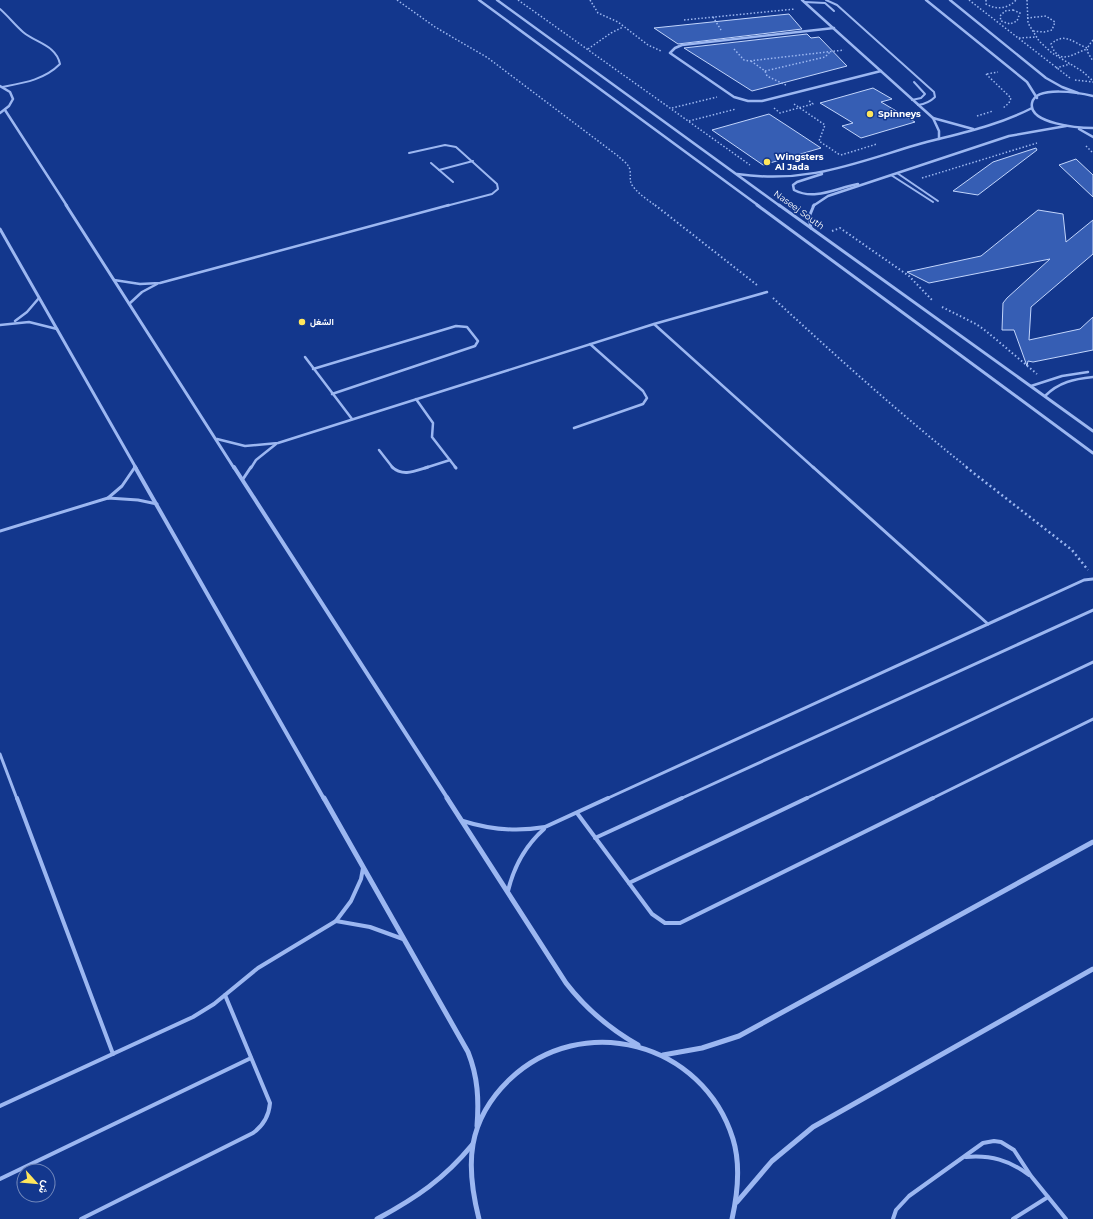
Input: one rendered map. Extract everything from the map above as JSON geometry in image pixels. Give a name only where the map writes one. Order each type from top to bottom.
[{"type":"street","points":[[479,0],[1093,453]]},
{"type":"street","name":"Naseej South","points":[[498,0],[811,229],[1093,431]]},
{"type":"street","points":[[926,0],[1027,82],[1034,90],[1036,98]]},
{"type":"street","points":[[950,0],[1050,81],[1078,93]]},
{"type":"street","points":[[803,1],[933,118],[939,131],[939,139]]},
{"type":"street","points":[[834,28],[682,46],[675,48],[670,52],[673,56],[741,100],[762,101],[881,71]]},
{"type":"street","points":[[0,113],[11,104],[13,99],[13,94],[9,90],[1,87]]},
{"type":"street","points":[[1032,108],[1032,104],[1036,98],[1049,93],[1078,93],[1093,96]]},
{"type":"street","points":[[736,174],[779,178],[796,177],[828,170],[1010,119],[1032,108]]},
{"type":"street","points":[[1032,108],[1041,117],[1066,126],[1093,128]]},
{"type":"street","points":[[5,110],[577,998],[604,1024],[638,1045],[663,1055],[684,1068],[703,1084],[718,1104],[730,1126],[737,1151],[740,1177],[737,1202],[732,1219]]},
{"type":"street","points":[[933,118],[975,129]]},
{"type":"street","points":[[811,229],[808,214],[817,202],[828,196],[1009,136],[1066,126]]},
{"type":"street","points":[[1077,128],[1093,137]]},
{"type":"street","points":[[828,170],[819,175],[797,182],[793,185],[794,190],[800,193],[813,194],[848,185],[864,184]]},
{"type":"street","points":[[0,229],[468,1052],[473,1064],[479,1088],[477,1126],[472,1144],[470,1169],[472,1195],[479,1219]]},
{"type":"street","points":[[663,1055],[683,1053],[721,1043],[756,1028],[1093,842]]},
{"type":"street","points":[[737,1202],[772,1161],[812,1127],[1093,969]]},
{"type":"street","points":[[477,1126],[490,1100],[503,1084],[529,1061],[555,1049],[582,1042],[610,1041],[638,1045]]},
{"type":"street","points":[[377,1219],[428,1190],[445,1177],[472,1144]]},
{"type":"lane","points":[[826,0],[838,5],[934,92],[935,97],[933,99],[927,103],[918,105]]},
{"type":"lane","points":[[803,1],[825,3],[834,11]]},
{"type":"lane","points":[[0,9],[27,36],[50,47],[59,58],[60,64],[55,70],[46,75],[1,87]]},
{"type":"lane","points":[[912,100],[921,98],[925,94],[914,82]]},
{"type":"lane","points":[[129,304],[142,292],[160,283],[495,192],[498,189],[497,184],[459,148],[445,145],[409,153]]},
{"type":"lane","points":[[439,170],[473,161]]},
{"type":"lane","points":[[431,163],[453,182]]},
{"type":"lane","points":[[897,173],[938,200]]},
{"type":"lane","points":[[891,175],[934,202]]},
{"type":"lane","points":[[114,280],[140,284],[160,283]]},
{"type":"lane","points":[[217,439],[245,446],[278,443],[654,324],[767,292]]},
{"type":"lane","points":[[15,322],[40,298]]},
{"type":"lane","points":[[0,325],[15,322],[38,324],[57,329]]},
{"type":"lane","points":[[654,324],[988,624]]},
{"type":"lane","points":[[313,369],[456,326],[466,327],[478,341],[475,346],[332,394]]},
{"type":"lane","points":[[574,428],[643,404],[647,398],[643,391],[590,344]]},
{"type":"lane","points":[[305,357],[352,420]]},
{"type":"lane","points":[[1031,386],[1045,380],[1088,372]]},
{"type":"lane","points":[[1045,396],[1058,385],[1074,380],[1093,377]]},
{"type":"lane","points":[[416,399],[434,423],[432,437],[456,468]]},
{"type":"lane","points":[[243,479],[256,460],[278,443]]},
{"type":"lane","points":[[379,450],[396,471],[401,474],[408,474],[450,460]]},
{"type":"lane","points":[[108,498],[122,486],[135,467]]},
{"type":"lane","points":[[0,531],[108,498],[138,500],[157,504]]},
{"type":"lane","points":[[463,821],[503,831],[531,830],[545,827],[1084,580],[1092,579]]},
{"type":"lane","points":[[595,838],[1093,610]]},
{"type":"lane","points":[[629,883],[1093,662]]},
{"type":"lane","points":[[577,813],[656,918],[665,923],[680,923],[1093,719]]},
{"type":"lane","points":[[0,754],[113,1054]]},
{"type":"lane","points":[[508,891],[510,879],[520,856],[527,846],[545,827]]},
{"type":"lane","points":[[0,1106],[193,1018],[225,995],[258,968],[336,922],[351,901],[361,879],[363,868]]},
{"type":"lane","points":[[336,922],[378,928],[403,939]]},
{"type":"lane","points":[[81,1219],[259,1128],[268,1116],[270,1103],[225,995]]},
{"type":"lane","points":[[0,1179],[251,1058]]},
{"type":"lane","points":[[893,1219],[896,1210],[909,1196],[983,1143],[994,1140],[1001,1142],[1014,1150],[1031,1176],[1066,1219]]},
{"type":"lane","points":[[965,1157],[992,1156],[1006,1160],[1031,1176]]},
{"type":"lane","points":[[1013,1219],[1048,1197]]},
{"type":"path","points":[[397,0],[435,27],[488,58],[618,156],[627,164],[630,170],[629,178],[632,185],[639,193],[767,292],[850,369],[920,430],[1072,550],[1085,564],[1092,579]]},
{"type":"path","points":[[518,0],[754,167]]},
{"type":"path","points":[[590,0],[598,13],[618,22],[648,45],[670,52]]},
{"type":"path","points":[[969,0],[1072,79],[1093,82]]},
{"type":"path","points":[[986,0],[986,4],[990,6],[1016,11],[1020,16],[1015,23],[1006,23],[1000,20],[1002,14],[1007,10]]},
{"type":"path","points":[[1004,8],[1016,0]]},
{"type":"path","points":[[1027,0],[1027,18],[1032,31],[1043,46],[1082,71],[1093,82]]},
{"type":"path","points":[[684,20],[800,8]]},
{"type":"path","points":[[1027,18],[1046,16],[1052,18],[1055,22],[1052,30],[1032,31]]},
{"type":"path","points":[[713,17],[727,40],[744,60],[751,61],[844,50]]},
{"type":"path","points":[[588,50],[608,35],[623,27]]},
{"type":"path","points":[[1019,38],[1037,37]]},
{"type":"path","points":[[1087,48],[1069,38],[1058,38],[1052,44],[1052,48],[1056,52],[1062,56],[1070,57],[1087,48],[1093,40]]},
{"type":"path","points":[[1087,48],[1088,54],[1093,61]]},
{"type":"path","points":[[764,71],[825,57],[831,52]]},
{"type":"path","points":[[1052,53],[1056,52]]},
{"type":"path","points":[[751,61],[764,71],[766,76],[780,81],[813,104],[780,113],[774,109],[781,107]]},
{"type":"path","points":[[1056,68],[1071,64]]},
{"type":"path","points":[[986,74],[1011,98],[1009,103],[1000,109]]},
{"type":"path","points":[[671,108],[719,97]]},
{"type":"path","points":[[787,105],[808,100]]},
{"type":"path","points":[[689,121],[737,108],[731,104]]},
{"type":"path","points":[[794,104],[825,125],[819,141],[840,155]]},
{"type":"path","points":[[976,116],[996,110]]},
{"type":"path","points":[[911,182],[1040,142]]},
{"type":"path","points":[[833,157],[878,144]]},
{"type":"path","points":[[1084,145],[1093,153]]},
{"type":"path","points":[[828,232],[840,228],[909,276],[935,303]]},
{"type":"path","points":[[940,306],[976,324],[986,331],[1045,380]]},
{"type":"building","points":[[789,14],[802,29],[678,44],[654,28]]},
{"type":"building","points":[[807,34],[811,38],[819,37],[847,66],[752,91],[684,48]]},
{"type":"building","points":[[873,88],[892,99],[881,102],[915,122],[861,138],[842,126],[853,123],[820,103]]},
{"type":"building","points":[[769,114],[821,148],[763,165],[712,130]]},
{"type":"building","points":[[1036,148],[1037,150],[978,195],[953,191],[993,162]]},
{"type":"building","points":[[1076,159],[1093,175],[1093,197],[1059,165]]},
{"type":"building","points":[[1038,210],[1063,214],[1066,242],[1093,220],[1093,254],[1031,307],[1029,340],[1080,329],[1093,317],[1093,350],[1033,362],[1028,361],[1027,366],[1014,330],[1002,330],[1003,303],[1050,259],[929,283],[907,272],[981,256]]},
{"type":"place","name":"Spinneys","points":[[870,114]]},
{"type":"place","name":"Wingsters Al Jada","points":[[767,162]]},
{"type":"place","name":"الشغل","points":[[302,322]]}]
